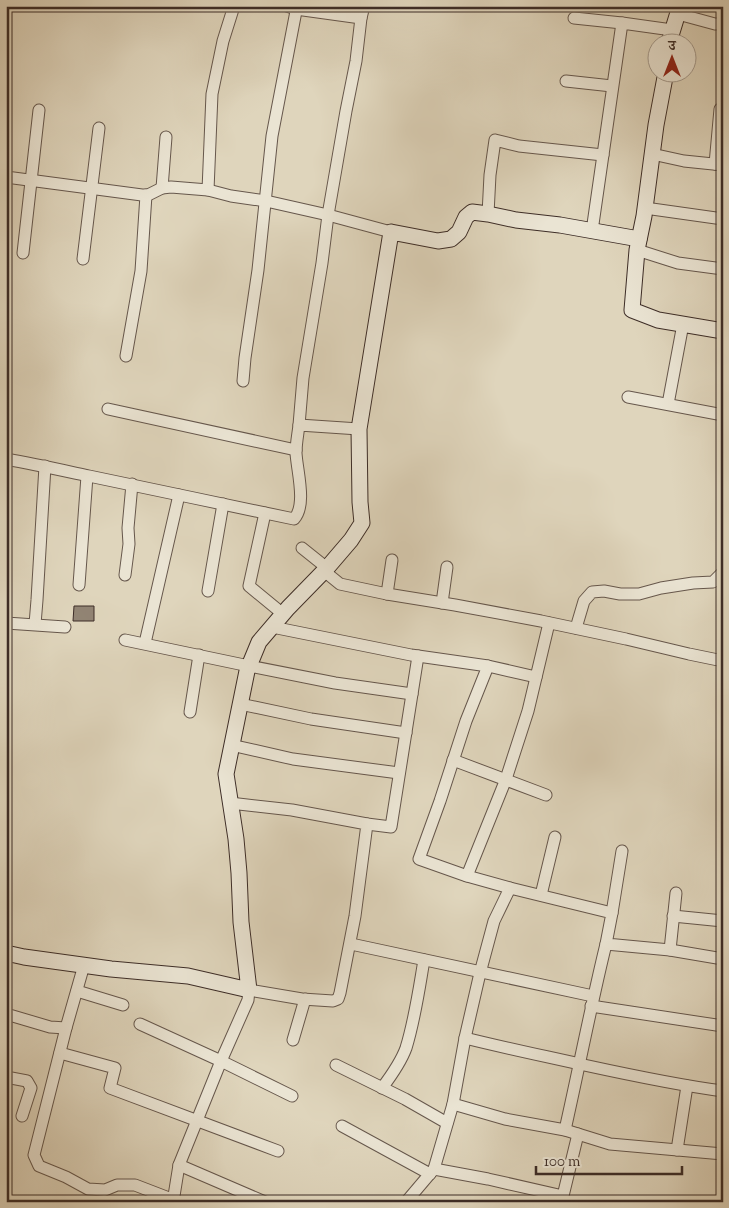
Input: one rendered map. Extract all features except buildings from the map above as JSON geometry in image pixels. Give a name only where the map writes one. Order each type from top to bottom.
[{"type":"street","points":[[208,190],[212,94],[223,41],[234,6]]},
{"type":"street","points":[[6,459],[294,519],[298,514],[301,498],[296,450],[303,378],[328,215],[356,62],[362,12],[293,7],[272,136],[258,270],[243,381]]},
{"type":"street","points":[[671,32],[679,10],[715,24],[723,24]]},
{"type":"street","points":[[574,18],[622,23],[655,32]]},
{"type":"street","points":[[592,231],[622,23]]},
{"type":"street","points":[[566,81],[612,86]]},
{"type":"street","points":[[664,82],[638,245],[632,310],[658,320],[723,331]]},
{"type":"street","points":[[652,154],[684,161],[719,164],[720,109]]},
{"type":"street","points":[[23,253],[39,110]]},
{"type":"street","points":[[83,259],[99,128]]},
{"type":"street","points":[[162,188],[166,137]]},
{"type":"street","points":[[488,214],[490,175],[495,140],[520,146],[603,155]]},
{"type":"street","points":[[6,177],[146,195],[162,188],[171,187],[208,190],[231,196],[266,201],[391,232],[438,241],[451,239],[459,232],[466,216],[472,212],[488,214],[592,231],[638,245],[678,264],[723,269]]},
{"type":"street","points":[[126,356],[141,271],[146,195]]},
{"type":"street","points":[[645,208],[723,219]]},
{"type":"street","points":[[84,965],[34,1155],[39,1166],[88,1188],[105,1190],[117,1185],[135,1185],[173,1201],[179,1165],[248,1000],[249,990],[241,922],[236,839],[226,774],[240,704],[249,666],[260,642],[351,540],[362,522],[359,429],[391,232]]},
{"type":"street","points":[[668,404],[683,324]]},
{"type":"street","points":[[628,397],[723,415]]},
{"type":"street","points":[[108,409],[296,450]]},
{"type":"street","points":[[299,425],[359,429]]},
{"type":"street","points":[[35,624],[45,466]]},
{"type":"street","points":[[79,584],[87,476]]},
{"type":"street","points":[[125,575],[129,544],[128,528],[132,484]]},
{"type":"street","points":[[145,643],[180,495]]},
{"type":"street","points":[[208,591],[223,504]]},
{"type":"street","points":[[265,513],[249,586],[283,614]]},
{"type":"street","points":[[302,548],[340,584],[576,628],[723,661]]},
{"type":"street","points":[[387,594],[392,560]]},
{"type":"street","points":[[442,603],[447,567]]},
{"type":"street","points":[[576,628],[584,601],[592,592],[604,590],[620,594],[638,594],[685,584],[713,582],[723,572]]},
{"type":"street","points":[[6,623],[66,627]]},
{"type":"street","points":[[467,876],[506,779],[528,711],[549,623]]},
{"type":"street","points":[[272,627],[418,656],[488,666],[536,677]]},
{"type":"street","points":[[125,640],[335,683],[412,694]]},
{"type":"street","points":[[190,712],[200,655]]},
{"type":"street","points":[[230,804],[292,810],[391,828],[418,656]]},
{"type":"street","points":[[488,666],[466,721],[419,859],[467,876],[612,913]]},
{"type":"street","points":[[240,704],[311,719],[406,733]]},
{"type":"street","points":[[231,745],[293,759],[399,773]]},
{"type":"street","points":[[453,760],[546,795]]},
{"type":"street","points":[[6,953],[84,965],[188,976],[249,990],[306,1000],[338,1000],[351,944],[367,824]]},
{"type":"street","points":[[541,895],[555,837]]},
{"type":"street","points":[[565,1130],[606,944],[622,851]]},
{"type":"street","points":[[406,1202],[432,1172],[453,1104],[465,1038],[494,921],[510,888]]},
{"type":"street","points":[[670,950],[676,893]]},
{"type":"street","points":[[674,916],[723,921]]},
{"type":"street","points":[[351,944],[592,1001],[723,1026]]},
{"type":"street","points":[[606,944],[670,950],[723,959]]},
{"type":"street","points":[[382,1088],[392,1075],[406,1049],[424,960]]},
{"type":"street","points":[[77,991],[123,1005]]},
{"type":"street","points":[[293,1040],[306,1000]]},
{"type":"street","points":[[6,1014],[50,1027],[66,1028]]},
{"type":"street","points":[[140,1024],[292,1096]]},
{"type":"street","points":[[465,1038],[579,1064],[687,1086],[723,1091]]},
{"type":"street","points":[[60,1053],[115,1068],[110,1088],[278,1151]]},
{"type":"street","points":[[336,1065],[405,1099],[447,1123]]},
{"type":"street","points":[[6,1077],[27,1081],[31,1088],[22,1116]]},
{"type":"street","points":[[676,1150],[687,1086]]},
{"type":"street","points":[[453,1104],[505,1119],[565,1130],[610,1144],[723,1154]]},
{"type":"street","points":[[342,1126],[432,1172],[488,1179],[563,1196],[578,1134]]},
{"type":"street","points":[[179,1165],[264,1202]]}]
